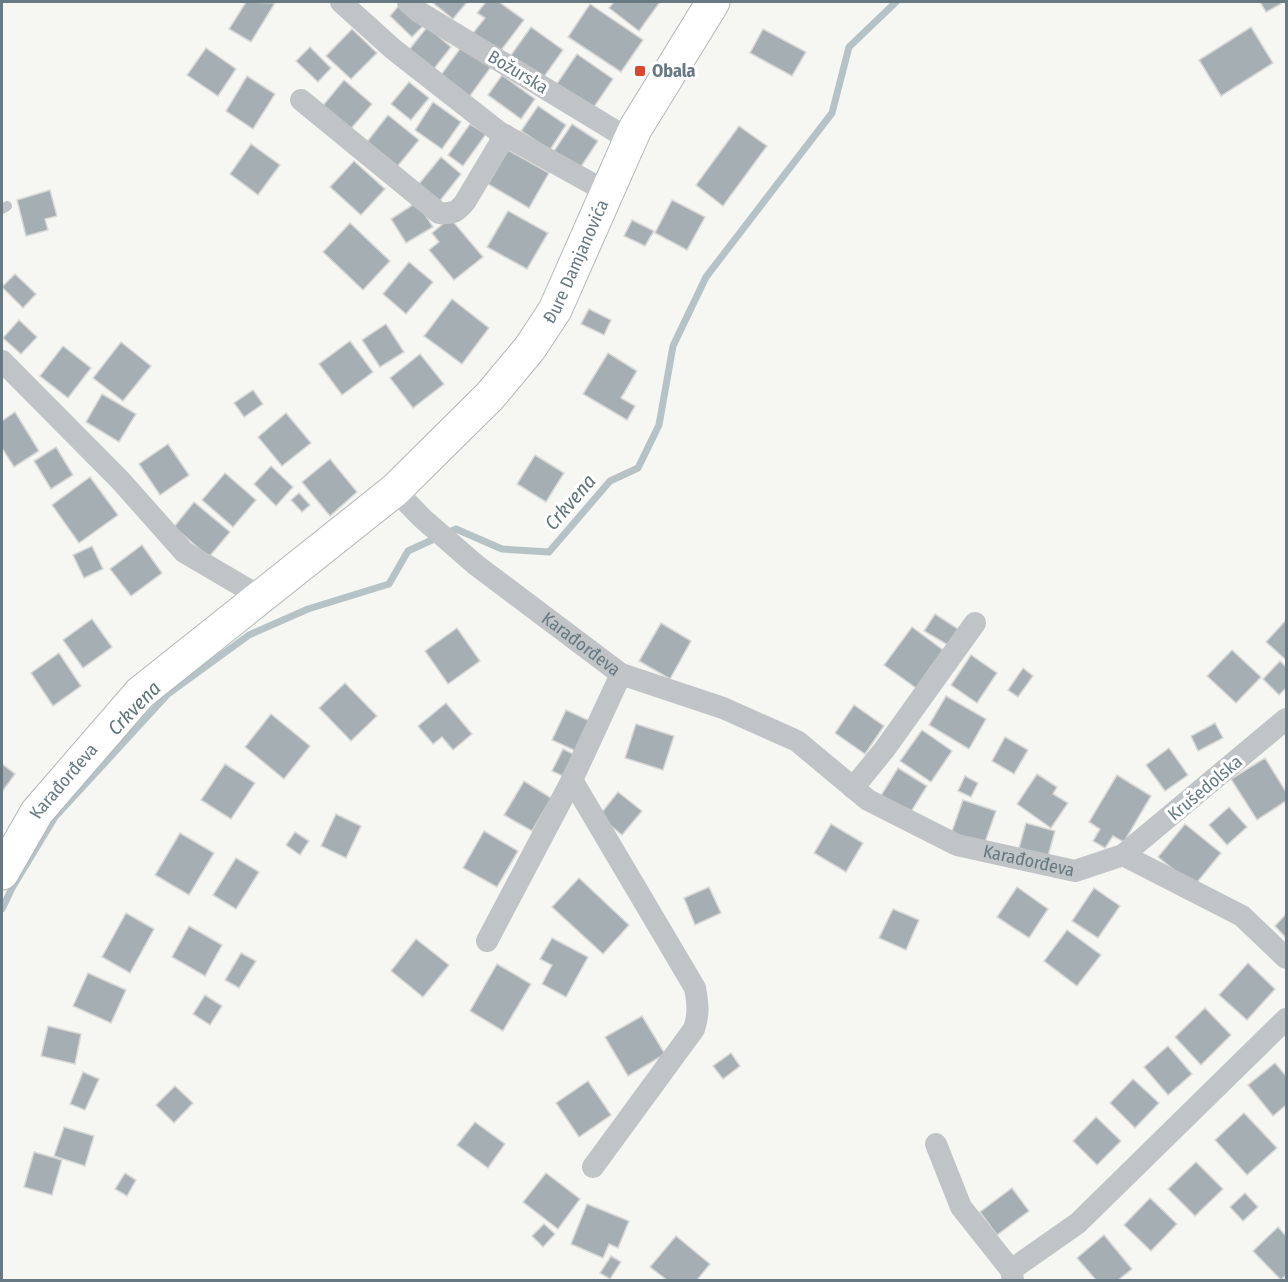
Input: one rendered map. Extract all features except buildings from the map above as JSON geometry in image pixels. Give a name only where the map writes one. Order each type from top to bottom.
[{"type":"main road","name":"Đure Damjanovića","points":[[395,490],[490,396],[530,348],[555,310],[635,129],[713,2]]},
{"type":"main road","name":"Karađorđeva","points":[[2,873],[37,812],[140,693],[395,490]]},
{"type":"street","points":[[341,2],[393,49],[505,135],[607,192]]},
{"type":"street","name":"Božurska","points":[[408,2],[419,12],[630,140]]},
{"type":"street","points":[[301,100],[440,213],[457,212],[505,135]]},
{"type":"street","points":[[2,361],[120,480],[184,552],[259,596]]},
{"type":"street","name":"Karađorđeva","points":[[395,490],[422,518],[476,565],[621,674],[723,708],[797,741],[868,800],[957,845],[1075,871],[1123,855]]},
{"type":"street","points":[[853,788],[884,750],[975,623]]},
{"type":"street","points":[[488,941],[572,780],[621,674]]},
{"type":"street","name":"Krušedolska","points":[[1123,855],[1287,718]]},
{"type":"street","points":[[572,780],[694,988],[698,1003],[698,1016],[694,1029],[593,1167]]},
{"type":"street","points":[[1123,855],[1242,916],[1287,958]]},
{"type":"street","points":[[936,1144],[961,1207],[1012,1276],[1078,1223],[1287,1019]]},
{"type":"waterway","name":"Crkvena","points":[[2,909],[12,888],[55,817],[168,694],[249,635],[308,609],[389,584],[408,551],[456,529],[502,549],[549,552],[610,481],[638,468],[659,425],[673,346],[706,277],[832,113],[849,47],[896,2]]},
{"type":"place","name":"Obala","points":[[640,71]]}]
